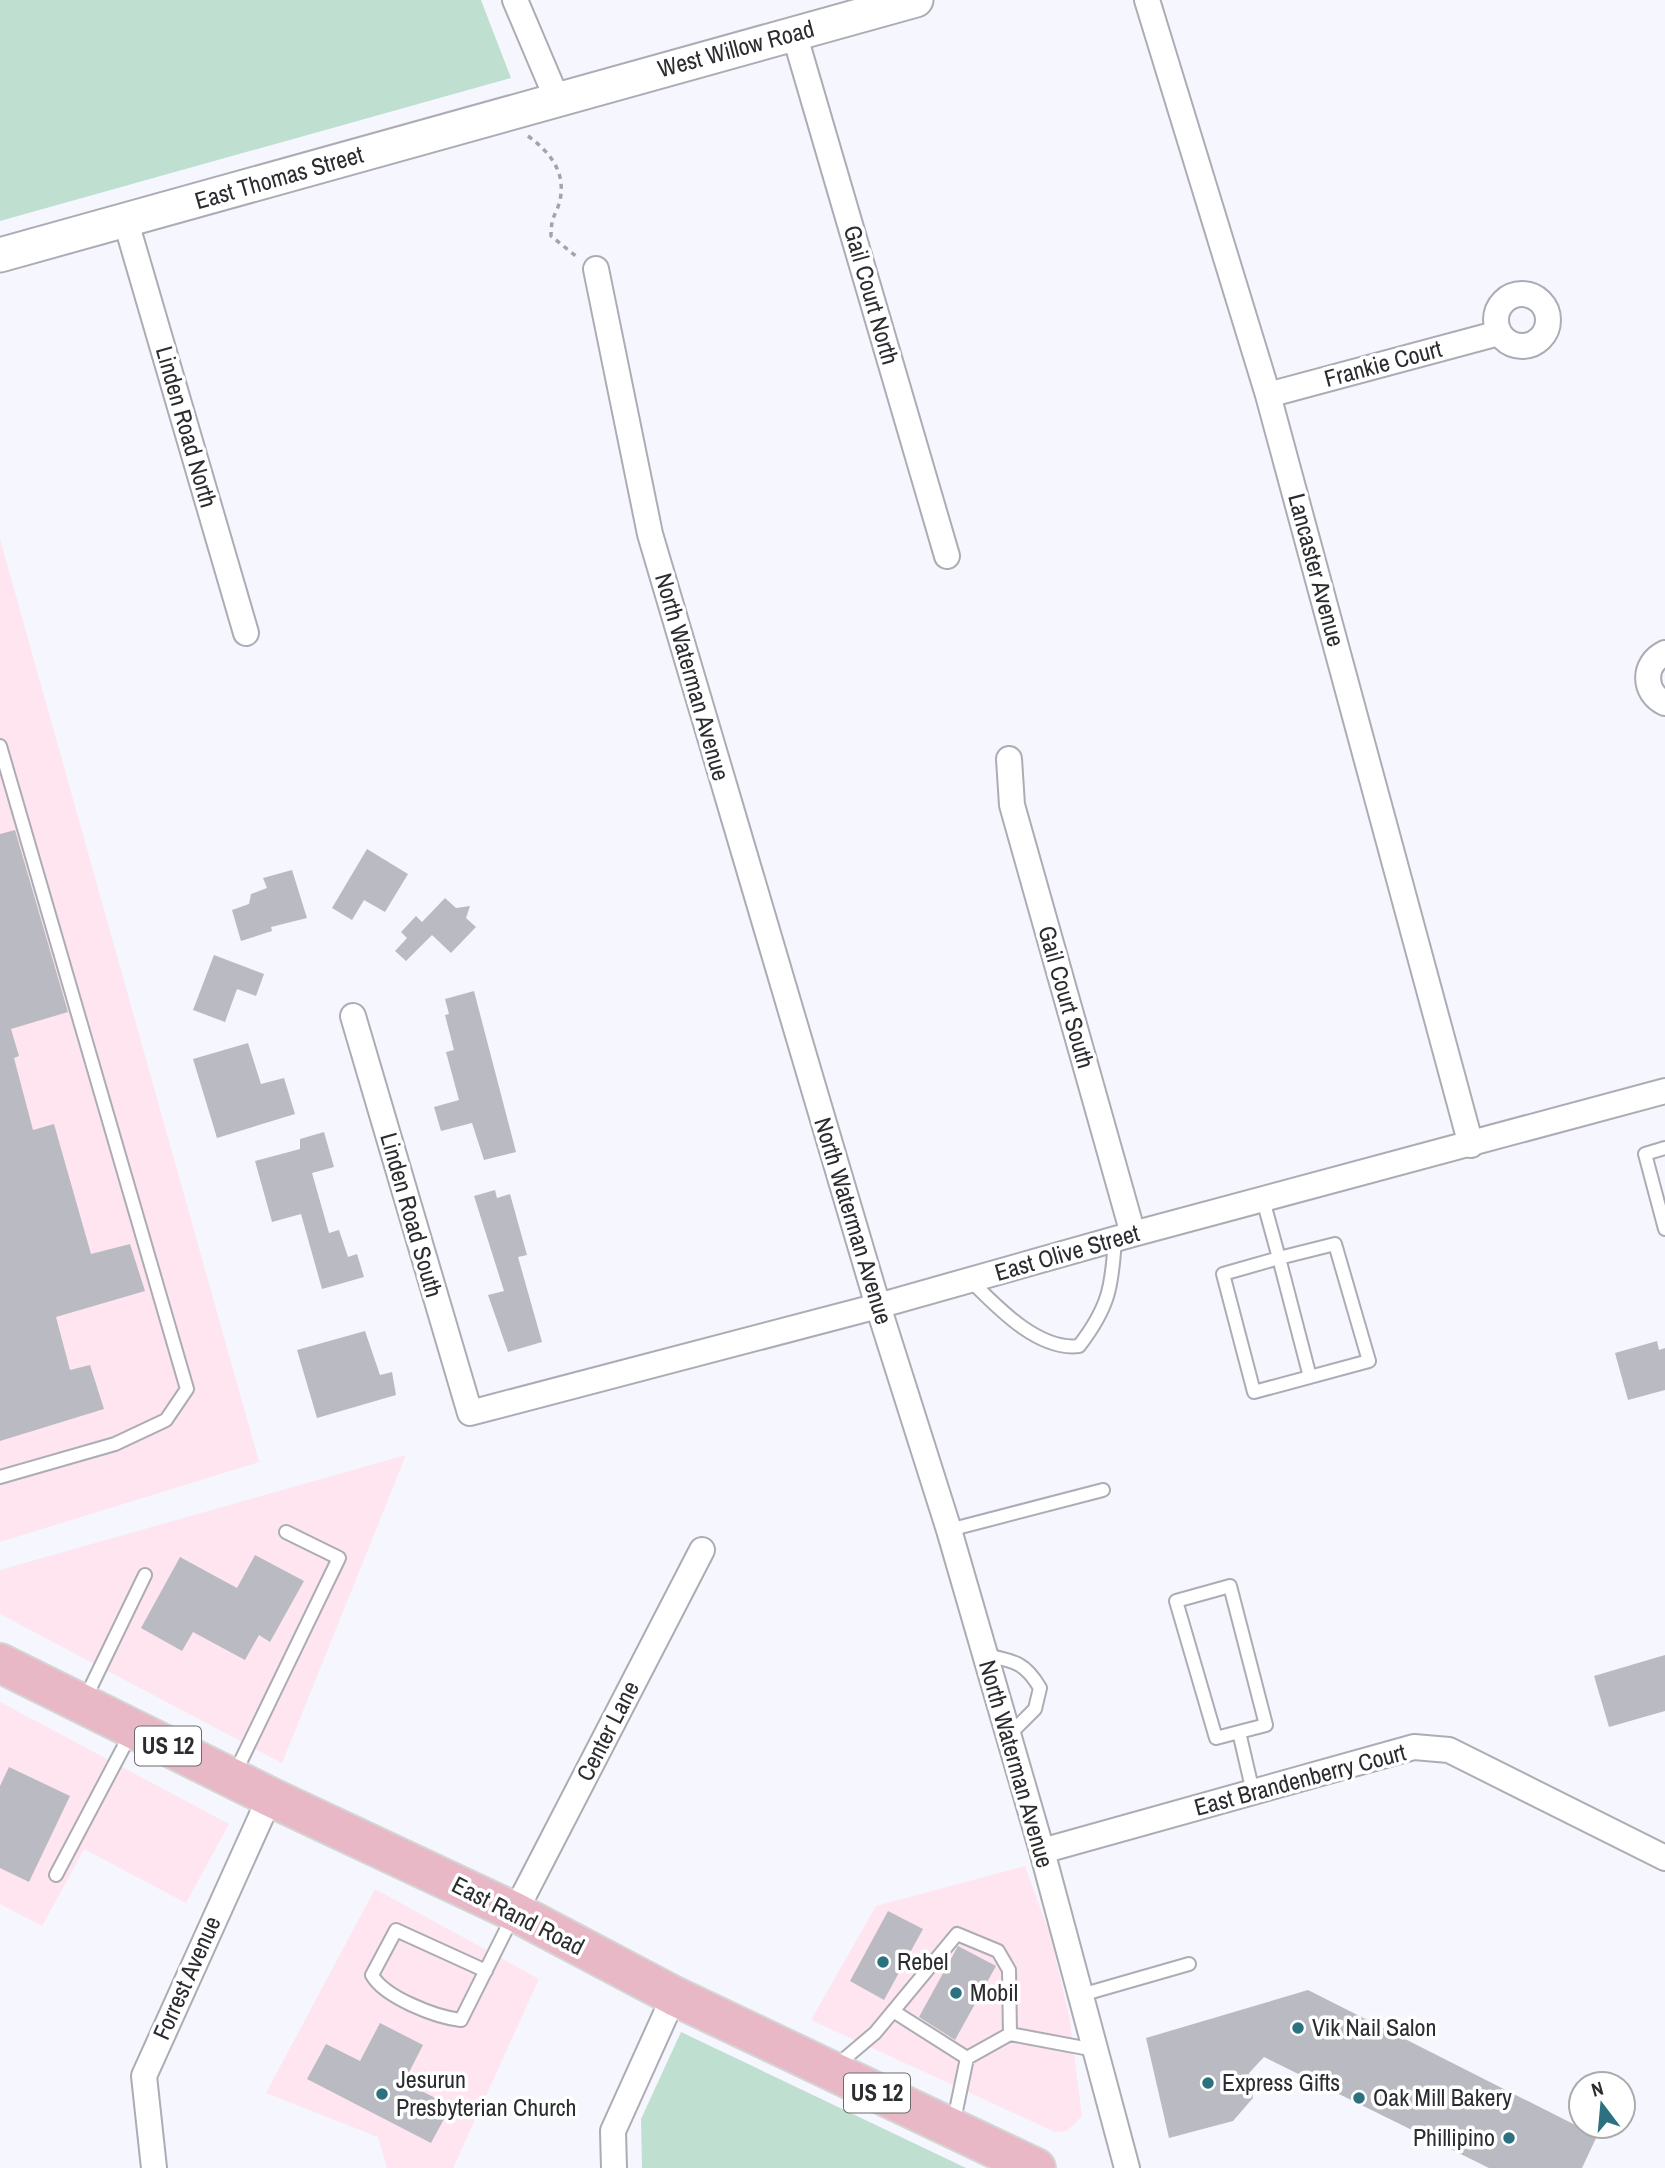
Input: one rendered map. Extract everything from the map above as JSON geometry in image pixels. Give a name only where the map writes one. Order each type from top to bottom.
[{"type":"main road","name":"East Rand Road","points":[[0,1663],[270,1797],[515,1912],[674,1996],[1036,2168]]},
{"type":"street","points":[[515,0],[557,99]]},
{"type":"street","name":"West Willow Road","points":[[557,99],[916,0]]},
{"type":"street","name":"Lancaster Avenue","points":[[1147,0],[1268,395],[1471,1145]]},
{"type":"street","name":"Gail Court North","points":[[794,33],[947,556]]},
{"type":"street","name":"East Thomas Street","points":[[0,255],[126,222],[557,99]]},
{"type":"street","name":"Linden Road North","points":[[126,222],[246,633]]},
{"type":"street","name":"North Waterman Avenue","points":[[596,269],[650,534],[878,1306],[949,1530],[1042,1851],[1127,2168]]},
{"type":"street","name":"Frankie Court","points":[[1268,395],[1499,333]]},
{"type":"street","points":[[1665,653],[1653,662],[1647,679],[1654,696],[1665,704]]},
{"type":"street","name":"Gail Court South","points":[[1009,759],[1012,805],[1124,1236]]},
{"type":"street","name":"Linden Road South","points":[[353,1016],[470,1413]]},
{"type":"street","name":"East Olive Street","points":[[470,1413],[878,1306],[1124,1236],[1665,1091]]},
{"type":"street","name":"Center Lane","points":[[515,1912],[702,1550]]},
{"type":"street","name":"East Brandenberry Court","points":[[1042,1851],[1414,1747],[1449,1750],[1665,1858]]},
{"type":"street","name":"Forrest Avenue","points":[[154,2168],[145,2076],[270,1797]]},
{"type":"street","points":[[614,2168],[613,2132],[674,1996]]},
{"type":"lane","points":[[0,746],[187,1389],[166,1420],[115,1444],[0,1477]]},
{"type":"lane","points":[[1665,1148],[1644,1154],[1665,1229]]},
{"type":"lane","points":[[1263,1200],[1310,1377]]},
{"type":"lane","points":[[970,1280],[1002,1312],[1039,1335],[1064,1348],[1079,1346],[1098,1321],[1112,1284],[1124,1236]]},
{"type":"lane","points":[[1335,1244],[1368,1361],[1254,1392],[1223,1274],[1279,1258],[1335,1244]]},
{"type":"lane","points":[[949,1530],[1103,1490]]},
{"type":"lane","points":[[233,1779],[340,1558],[286,1532]]},
{"type":"lane","points":[[83,1704],[145,1575]]},
{"type":"lane","points":[[1230,1586],[1266,1725],[1239,1732],[1216,1738],[1176,1601],[1230,1586]]},
{"type":"lane","points":[[985,1655],[1012,1661],[1029,1669],[1040,1688],[1035,1709],[1008,1736]]},
{"type":"lane","points":[[56,1875],[133,1729]]},
{"type":"lane","points":[[1239,1732],[1253,1792]]},
{"type":"lane","points":[[486,1971],[396,1930],[372,1975],[379,1987],[443,2018],[461,2020],[486,1971],[515,1912]]},
{"type":"lane","points":[[830,2070],[875,2033],[957,1934],[999,1951],[1009,1970],[1010,2034]]},
{"type":"lane","points":[[1081,1995],[1189,1964]]},
{"type":"lane","points":[[893,2011],[967,2058]]},
{"type":"lane","points":[[953,2129],[967,2058],[1010,2034],[1095,2050]]},
{"type":"path","points":[[523,133],[553,158],[562,183],[560,203],[551,217],[551,236],[596,269]]},
{"type":"shaded area","points":[[0,539],[259,1462],[0,1542]]},
{"type":"shaded area","points":[[406,1455],[282,1763],[0,1614],[0,1570]]},
{"type":"shaded area","points":[[0,1702],[229,1824],[186,1903],[84,1849],[42,1926],[0,1904]]},
{"type":"shaded area","points":[[1025,1866],[1050,1935],[1069,2015],[1082,2116],[1067,2131],[1055,2132],[811,2020],[876,1906]]},
{"type":"shaded area","points":[[375,1889],[539,1979],[453,2168],[387,2168],[378,2137],[266,2093]]},
{"type":"green space","points":[[0,0],[481,0],[511,78],[0,221]]},
{"type":"green space","points":[[681,2032],[966,2168],[642,2168],[641,2119]]},
{"type":"building","points":[[15,830],[68,1012],[11,1029],[19,1056],[14,1058],[33,1130],[54,1124],[91,1254],[130,1244],[145,1291],[56,1317],[70,1370],[90,1365],[104,1409],[0,1441],[0,834]]},
{"type":"building","points":[[367,849],[408,874],[385,912],[364,900],[352,920],[332,908]]},
{"type":"building","points":[[292,870],[307,918],[271,927],[272,931],[241,941],[232,910],[249,904],[251,894],[267,888],[263,878]]},
{"type":"building","points":[[445,898],[456,908],[470,906],[466,918],[476,927],[451,953],[432,935],[406,961],[395,951],[407,938],[401,932],[416,916],[422,922]]},
{"type":"building","points":[[214,955],[264,974],[256,996],[237,989],[225,1022],[193,1010]]},
{"type":"building","points":[[474,991],[516,1152],[484,1160],[472,1123],[441,1131],[434,1107],[459,1100],[446,1052],[454,1050],[445,1015],[449,1014],[445,999]]},
{"type":"building","points":[[248,1043],[261,1084],[284,1078],[295,1114],[217,1138],[193,1059]]},
{"type":"building","points":[[324,1132],[334,1167],[312,1173],[329,1233],[339,1230],[348,1257],[357,1254],[364,1277],[322,1289],[301,1214],[272,1222],[255,1161],[300,1149],[300,1139]]},
{"type":"building","points":[[495,1190],[497,1198],[510,1194],[527,1255],[518,1257],[542,1342],[508,1352],[488,1295],[504,1291],[474,1196]]},
{"type":"building","points":[[365,1331],[380,1375],[392,1372],[396,1395],[317,1418],[297,1350]]},
{"type":"building","points":[[1657,1341],[1659,1350],[1665,1348],[1665,1390],[1628,1400],[1615,1353]]},
{"type":"building","points":[[255,1555],[304,1581],[270,1642],[259,1635],[245,1660],[193,1632],[182,1651],[141,1628],[180,1557],[237,1588]]},
{"type":"building","points":[[1665,1655],[1665,1711],[1609,1727],[1594,1676]]},
{"type":"building","points":[[9,1767],[70,1796],[29,1882],[0,1868],[0,1786]]},
{"type":"building","name":"Rebel","points":[[888,1911],[923,1929],[884,2000],[850,1981]]},
{"type":"building","name":"Mobil","points":[[958,1946],[996,1966],[955,2040],[919,2017]]},
{"type":"building","points":[[1308,1990],[1567,2121],[1567,2140],[1595,2140],[1582,2168],[1489,2168],[1264,2057],[1249,2073],[1253,2098],[1233,2121],[1169,2138],[1146,2038]]},
{"type":"building","name":"Jesurun Presbyterian Church","points":[[380,2023],[423,2045],[404,2082],[451,2106],[431,2143],[307,2079],[326,2044],[360,2061]]},
{"type":"place","name":"Rebel","points":[[883,1962]]},
{"type":"place","name":"Mobil","points":[[956,1993]]},
{"type":"place","name":"Vik Nail Salon","points":[[1298,2028]]},
{"type":"place","name":"Express Gifts","points":[[1208,2083]]},
{"type":"place","name":"Jesurun Presbyterian Church","points":[[382,2094]]},
{"type":"place","name":"Oak Mill Bakery","points":[[1359,2098]]},
{"type":"place","name":"Phillipino","points":[[1509,2138]]}]
